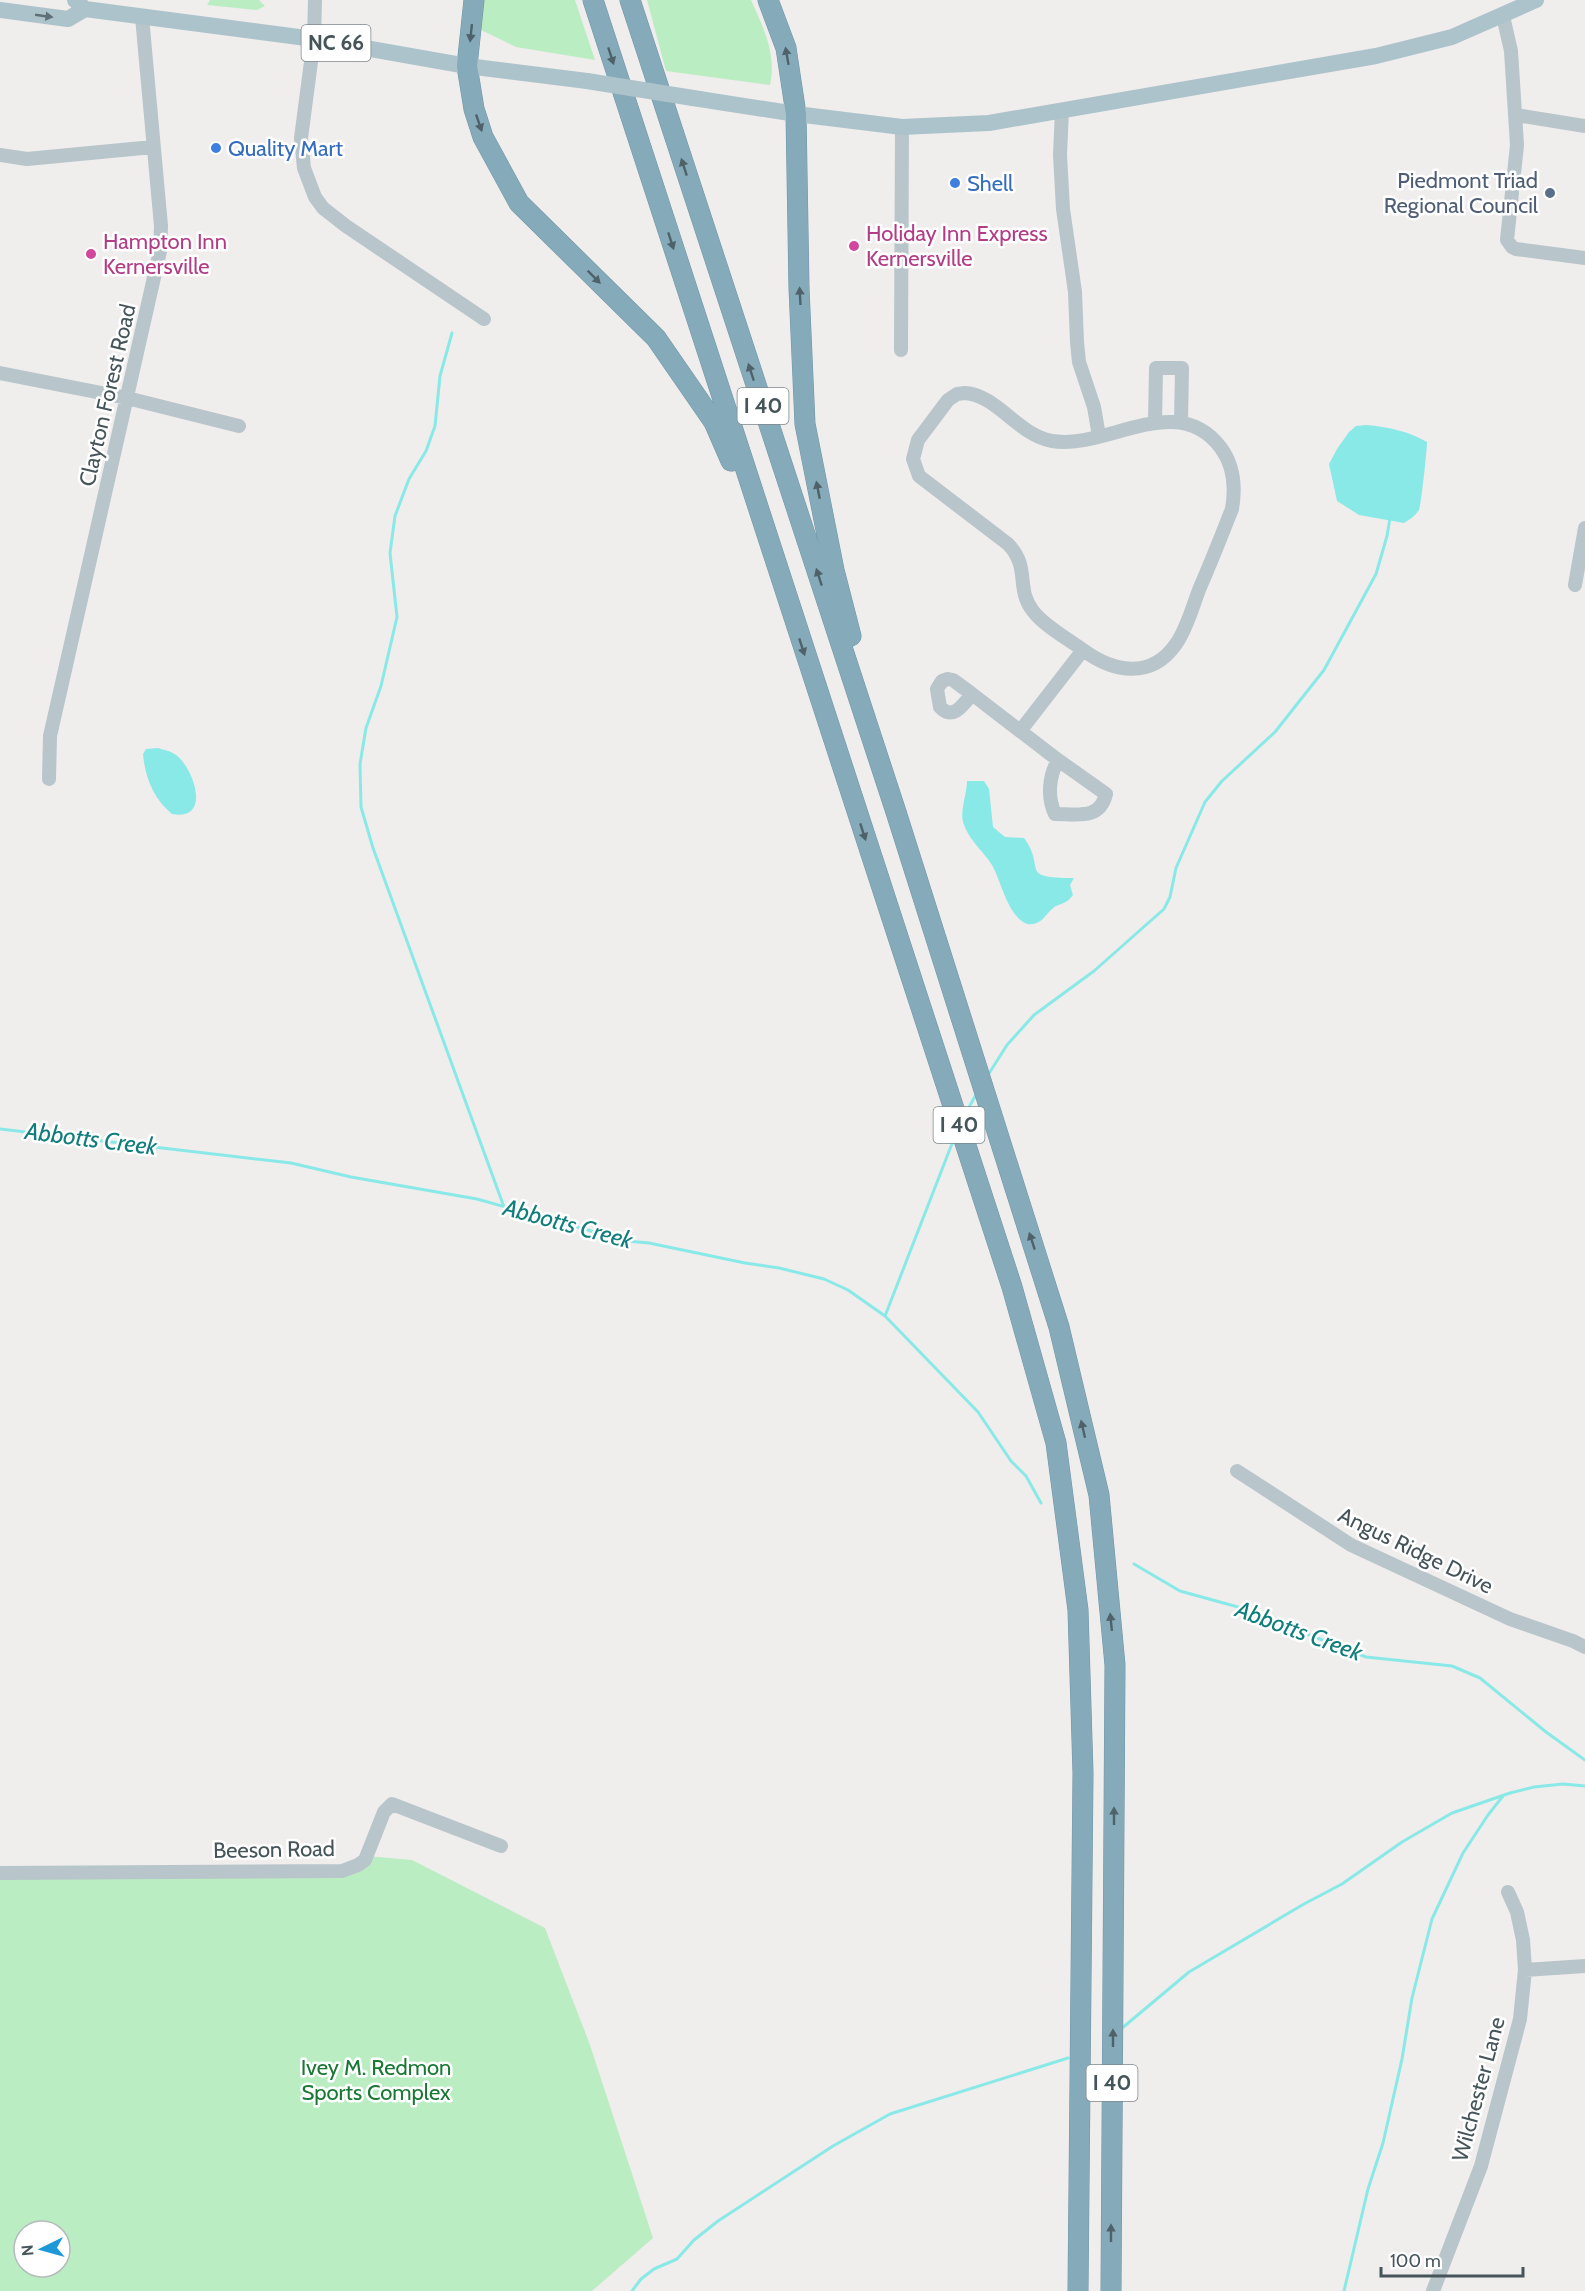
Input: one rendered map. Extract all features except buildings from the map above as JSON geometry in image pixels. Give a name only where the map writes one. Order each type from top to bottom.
[{"type":"highway","points":[[474,0],[467,66],[474,109],[483,137],[519,203],[656,338],[714,422],[754,515],[794,622]]},
{"type":"highway","name":"I 40","points":[[593,0],[1012,1287],[1056,1443],[1078,1610],[1083,1773],[1078,2291]]},
{"type":"highway","name":"I 40","points":[[630,0],[896,812],[1059,1327],[1099,1495],[1115,1665],[1111,2291]]},
{"type":"highway","points":[[768,0],[786,48],[796,114],[799,288],[806,424],[834,570],[896,812]]},
{"type":"main road","name":"NC 66","points":[[0,10],[68,20],[80,5],[142,17],[314,39],[467,66],[587,81],[796,114],[902,127],[989,123],[1386,54],[1452,37],[1536,0]]},
{"type":"street","points":[[315,0],[314,39],[301,138],[304,168],[315,197],[323,208],[346,226],[484,320]]},
{"type":"street","points":[[1503,16],[1511,51],[1517,145],[1507,231],[1509,244],[1516,249],[1585,258]]},
{"type":"street","name":"Clayton Forest Road","points":[[49,779],[50,736],[160,251],[161,226],[142,17]]},
{"type":"street","points":[[1062,110],[1060,155],[1063,208],[1075,292],[1079,362],[1089,390],[1099,436]]},
{"type":"street","points":[[1516,115],[1585,126]]},
{"type":"street","points":[[901,350],[902,127]]},
{"type":"street","points":[[0,155],[27,159],[153,147]]},
{"type":"street","points":[[1155,422],[1156,368],[1182,368],[1181,423]]},
{"type":"street","points":[[0,373],[127,398],[239,426]]},
{"type":"street","points":[[965,393],[980,396],[1025,430],[1050,440],[1077,441],[1099,436],[1155,422],[1181,423],[1200,430],[1219,446],[1227,458],[1235,482],[1232,508],[1182,634],[1167,654],[1151,664],[1133,669],[1109,666],[1083,650],[1032,610],[1025,596],[1022,565],[1015,551],[922,480],[913,459],[918,440],[948,400],[957,394],[965,393]]},
{"type":"street","points":[[1575,585],[1585,528]]},
{"type":"street","points":[[1021,730],[1083,650]]},
{"type":"street","points":[[972,694],[1106,794],[1099,810],[1082,814],[1055,814],[1050,790],[1052,771],[1058,760]]},
{"type":"street","name":"Angus Ridge Drive","points":[[1237,1471],[1351,1545],[1510,1619],[1585,1647]]},
{"type":"street","name":"Beeson Road","points":[[0,1873],[342,1871],[365,1860],[384,1812],[392,1804],[501,1846]]},
{"type":"street","name":"Wilchester Lane","points":[[1433,2291],[1480,2166],[1520,2019],[1525,1970],[1523,1940],[1508,1892]]},
{"type":"street","points":[[1525,1970],[1585,1966]]},
{"type":"green space","points":[[210,0],[259,0],[265,6],[257,10],[207,5]]},
{"type":"green space","points":[[484,0],[575,0],[595,60],[516,47],[479,29]]},
{"type":"green space","points":[[647,0],[751,0],[768,41],[772,62],[770,85],[666,71]]},
{"type":"green space","name":"Ivey M. Redmon Sports Complex","points":[[367,1856],[412,1860],[545,1928],[590,2045],[653,2238],[592,2291],[0,2291],[0,1873],[342,1871]]},
{"type":"water","points":[[1366,425],[1398,430],[1427,442],[1419,510],[1404,523],[1359,515],[1337,501],[1329,464],[1349,432],[1356,426]]},
{"type":"water","points":[[158,748],[176,755],[189,771],[193,781],[196,802],[192,810],[184,814],[172,814],[155,795],[148,780],[143,754],[146,749]]},
{"type":"water","points":[[967,781],[984,781],[989,789],[993,827],[1005,837],[1024,838],[1034,857],[1039,874],[1056,878],[1074,878],[1070,885],[1073,895],[1066,902],[1052,909],[1037,923],[1027,924],[1014,914],[992,865],[965,828],[962,813]]},
{"type":"waterway","points":[[452,333],[440,376],[435,426],[426,451],[409,479],[395,516],[390,553],[397,617],[381,686],[366,728],[360,764],[361,807],[373,848],[504,1207]]},
{"type":"waterway","points":[[988,1075],[1007,1045],[1034,1015],[1094,971],[1164,909],[1170,897],[1176,868],[1205,802],[1222,781],[1275,732],[1324,670],[1376,574],[1390,518]]},
{"type":"waterway","points":[[964,1116],[977,1093]]},
{"type":"waterway","name":"Abbotts Creek","points":[[0,1129],[291,1163],[351,1177],[477,1199],[627,1241],[649,1243],[779,1268],[824,1279],[848,1290],[885,1316],[978,1412],[1011,1461],[1026,1476],[1041,1503]]},
{"type":"waterway","points":[[885,1316],[955,1136]]},
{"type":"waterway","name":"Abbotts Creek","points":[[1134,1564],[1180,1591],[1238,1607],[1366,1657],[1452,1666],[1480,1678],[1546,1732],[1585,1760]]},
{"type":"waterway","points":[[1121,2029],[1189,1972],[1342,1884],[1402,1842],[1452,1813],[1534,1787],[1563,1784],[1585,1786]]},
{"type":"waterway","points":[[1344,2291],[1368,2189],[1383,2143],[1402,2059],[1412,1998],[1432,1919],[1463,1853],[1503,1796]]},
{"type":"waterway","points":[[632,2291],[641,2279],[654,2269],[677,2259],[694,2240],[718,2221],[833,2146],[890,2114],[1068,2058]]},
{"type":"place","name":"Quality Mart","points":[[216,148]]},
{"type":"place","name":"Shell","points":[[955,183]]},
{"type":"place","name":"Piedmont Triad Regional Council","points":[[1550,193]]},
{"type":"place","name":"Holiday Inn Express Kernersville","points":[[854,246]]},
{"type":"place","name":"Hampton Inn Kernersville","points":[[91,254]]}]
